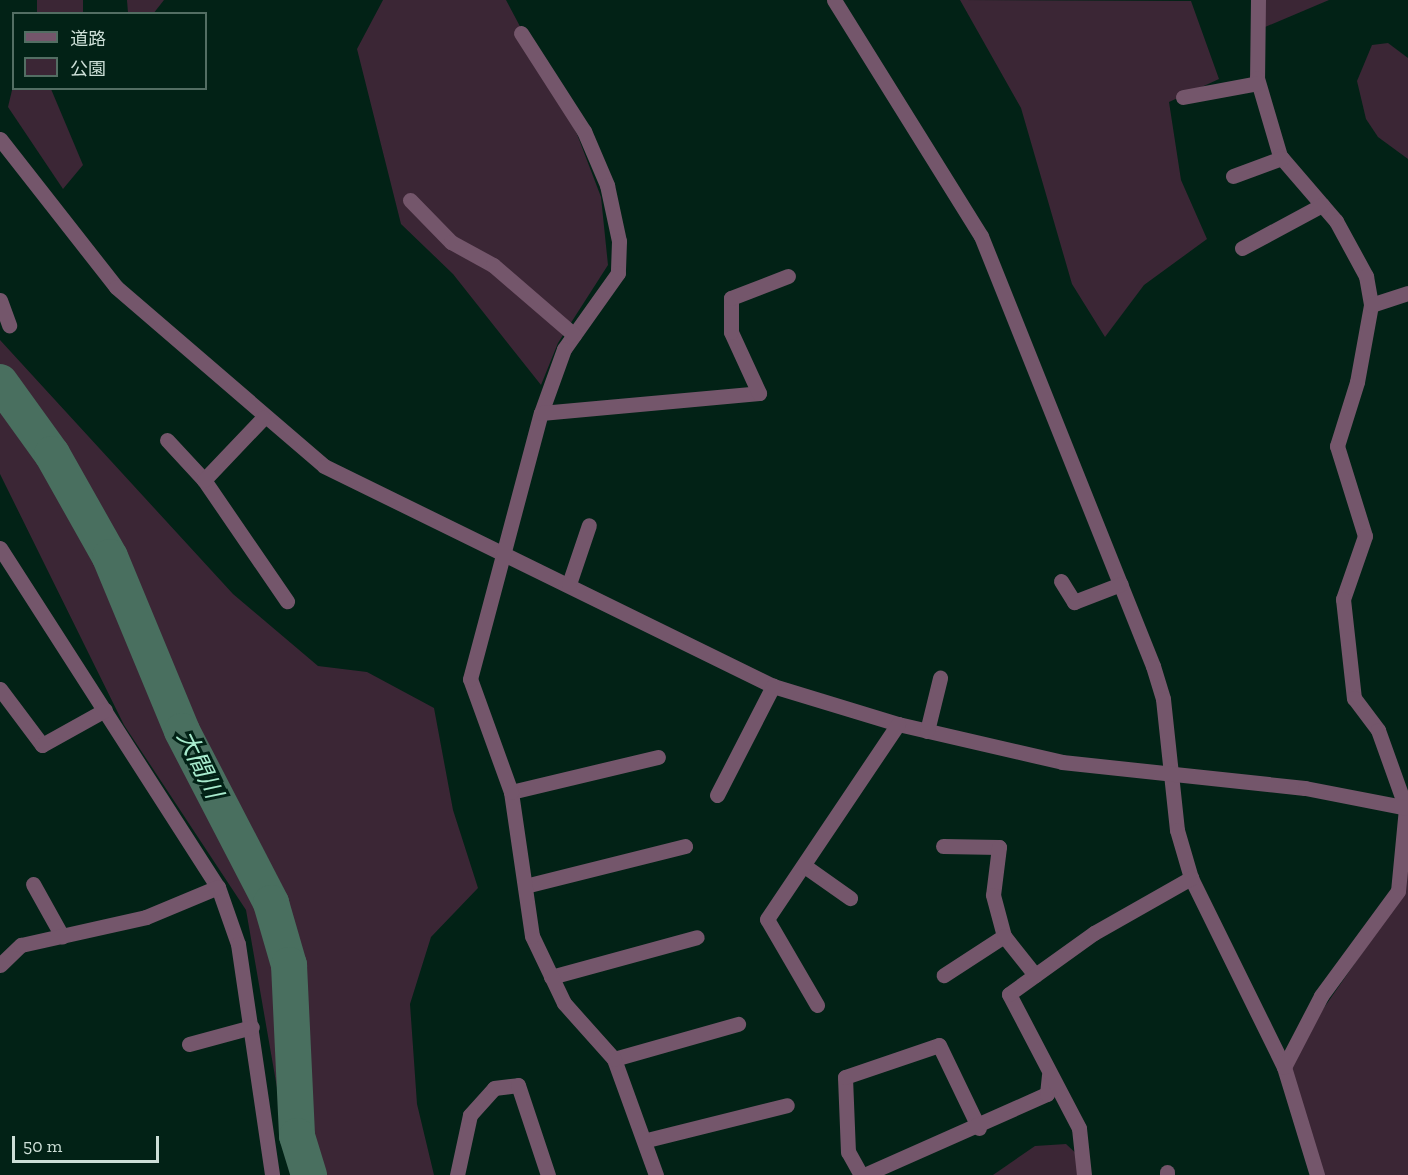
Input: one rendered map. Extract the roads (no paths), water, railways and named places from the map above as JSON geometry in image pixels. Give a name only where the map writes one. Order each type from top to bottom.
[{"type":"street","points":[[834,0],[981,236],[1120,584],[1163,699],[1177,830],[1191,878],[1284,1067],[1317,1175]]},
{"type":"street","points":[[1258,0],[1258,83],[1282,158],[1322,205],[1356,255],[1371,305],[1357,382],[1337,446],[1365,536],[1343,599],[1354,698],[1378,730],[1407,808],[1398,891],[1320,996],[1284,1067]]},
{"type":"street","points":[[522,33],[584,131],[607,185],[619,241],[618,273],[574,335],[541,413],[470,678],[511,792],[532,936],[564,1003],[614,1059],[647,1140],[656,1175]]},
{"type":"street","points":[[1183,97],[1258,83]]},
{"type":"street","points":[[0,139],[116,287],[263,418],[353,483],[569,584],[773,686],[898,724],[1062,762],[1305,788],[1407,808]]},
{"type":"street","points":[[1233,176],[1282,158]]},
{"type":"street","points":[[410,200],[451,242],[493,265],[574,335]]},
{"type":"street","points":[[1242,248],[1322,205]]},
{"type":"street","points":[[541,413],[759,393],[731,332],[731,298],[788,276]]},
{"type":"street","points":[[1371,305],[1408,293]]},
{"type":"street","points":[[0,300],[9,325]]},
{"type":"street","points":[[204,480],[263,418]]},
{"type":"street","points":[[167,440],[204,480],[287,602]]},
{"type":"street","points":[[569,584],[589,525]]},
{"type":"street","points":[[0,548],[218,887],[238,944],[272,1175]]},
{"type":"street","points":[[1061,581],[1074,602],[1120,584]]},
{"type":"street","points":[[927,731],[940,678]]},
{"type":"street","points":[[717,795],[773,686]]},
{"type":"street","points":[[0,689],[42,745],[105,710]]},
{"type":"street","points":[[818,1005],[767,919],[806,867],[898,724]]},
{"type":"street","points":[[511,792],[658,757]]},
{"type":"street","points":[[525,886],[684,846]]},
{"type":"street","points":[[943,846],[999,848],[993,896],[1004,936],[1035,975]]},
{"type":"street","points":[[806,867],[850,898]]},
{"type":"street","points":[[1084,1175],[1079,1128],[1049,1075],[1009,994],[1035,975],[1191,878]]},
{"type":"street","points":[[33,884],[62,936]]},
{"type":"street","points":[[0,965],[21,945],[146,917],[218,887]]},
{"type":"street","points":[[944,975],[1004,936]]},
{"type":"street","points":[[551,977],[698,937]]},
{"type":"street","points":[[614,1059],[738,1024]]},
{"type":"street","points":[[189,1044],[252,1027]]},
{"type":"street","points":[[979,1128],[939,1045],[845,1077],[848,1152],[862,1175],[979,1128],[1047,1094],[1049,1075]]},
{"type":"street","points":[[457,1175],[470,1115],[494,1088],[518,1085],[548,1175]]},
{"type":"street","points":[[647,1140],[787,1105]]},
{"type":"waterway","name":"大間川","points":[[0,382],[52,454],[110,557],[182,731],[271,903],[289,965],[297,1136],[309,1175]]}]
